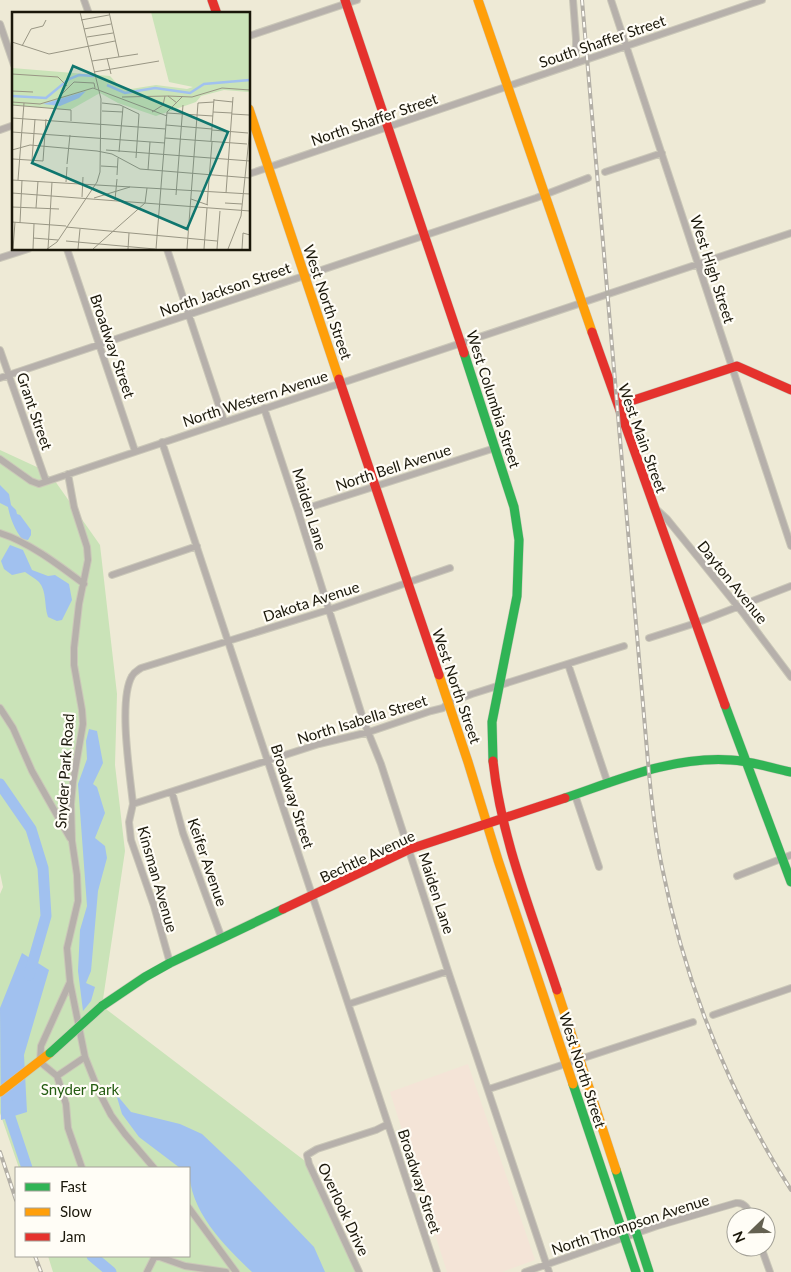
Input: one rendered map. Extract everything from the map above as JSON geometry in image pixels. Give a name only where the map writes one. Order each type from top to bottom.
[{"type":"main road","points":[[212,0],[216,12]]},
{"type":"main road","name":"West Main Street","points":[[478,0],[580,303],[747,763],[786,856],[791,882]]},
{"type":"main road","name":"West Columbia Street","points":[[346,2],[514,507],[519,540],[520,566],[517,596],[498,686],[491,741],[495,788],[502,819]]},
{"type":"main road","name":"West North Street","points":[[250,112],[408,582],[486,823],[636,1272]]},
{"type":"main road","points":[[625,403],[732,367],[741,367],[791,390]]},
{"type":"main road","name":"Bechtle Avenue","points":[[0,1092],[32,1069],[102,1006],[145,977],[170,963],[222,940],[410,849],[671,764],[705,760],[732,760],[791,772]]},
{"type":"main road","name":"West North Street","points":[[502,819],[578,1059],[649,1272]]},
{"type":"street","points":[[84,0],[88,12]]},
{"type":"street","points":[[250,36],[346,2],[357,0]]},
{"type":"street","points":[[573,0],[576,63]]},
{"type":"street","name":"West High Street","points":[[611,0],[791,546]]},
{"type":"street","name":"South Shaffer Street","points":[[507,86],[762,0]]},
{"type":"street","points":[[0,24],[12,59]]},
{"type":"street","name":"North Shaffer Street","points":[[250,174],[507,86]]},
{"type":"street","points":[[0,130],[12,126]]},
{"type":"street","points":[[605,172],[662,153]]},
{"type":"street","name":"North Jackson Street","points":[[0,378],[544,195],[588,178]]},
{"type":"street","name":"North Western Avenue","points":[[46,481],[791,233]]},
{"type":"street","points":[[0,258],[25,250]]},
{"type":"street","name":"Broadway Street","points":[[66,250],[135,451]]},
{"type":"street","points":[[167,250],[224,421]]},
{"type":"street","name":"Grant Street","points":[[0,350],[46,481]]},
{"type":"street","name":"Maiden Lane","points":[[264,408],[364,722],[381,764],[410,849],[448,971],[549,1272]]},
{"type":"street","name":"Broadway Street","points":[[162,442],[437,1272]]},
{"type":"street","name":"North Bell Avenue","points":[[298,511],[495,448]]},
{"type":"street","points":[[0,459],[31,481],[39,484],[46,481]]},
{"type":"street","name":"Snyder Park Road","points":[[68,474],[74,507],[87,547],[87,566],[79,604],[74,648],[74,665],[83,724],[73,782],[71,823],[78,901],[67,948],[70,982],[85,1057],[104,1104],[125,1134],[153,1167]]},
{"type":"street","name":"Dayton Avenue","points":[[653,505],[667,519],[738,607],[791,677]]},
{"type":"street","points":[[0,535],[17,540],[84,584]]},
{"type":"street","points":[[112,575],[197,546]]},
{"type":"street","name":"Dakota Avenue","points":[[180,657],[328,610],[450,568]]},
{"type":"street","points":[[649,638],[791,586]]},
{"type":"street","name":"North Isabella Street","points":[[133,804],[320,744],[369,732],[431,710],[443,708],[448,703],[498,686],[624,646]]},
{"type":"street","name":"Kinsman Avenue","points":[[170,963],[154,906],[129,830],[133,804],[125,722],[130,680],[133,673],[141,668],[180,657]]},
{"type":"street","points":[[568,664],[608,784]]},
{"type":"street","name":"Snyder Park Road","points":[[0,708],[13,728],[32,771],[72,841]]},
{"type":"street","name":"Keifer Avenue","points":[[172,792],[183,833],[222,940]]},
{"type":"street","points":[[575,794],[599,867]]},
{"type":"street","points":[[737,876],[786,856]]},
{"type":"street","points":[[349,1004],[448,971]]},
{"type":"street","points":[[70,982],[42,1046],[40,1062],[57,1076],[66,1104],[68,1128],[82,1167]]},
{"type":"street","points":[[713,1015],[791,988]]},
{"type":"street","points":[[488,1089],[693,1022]]},
{"type":"street","points":[[57,1076],[85,1057]]},
{"type":"street","name":"Overlook Drive","points":[[359,1272],[309,1164],[307,1155],[316,1149],[376,1130],[388,1124]]},
{"type":"street","name":"North Thompson Avenue","points":[[525,1272],[636,1233],[736,1203],[743,1203],[746,1207]]},
{"type":"street","points":[[190,1209],[236,1272]]},
{"type":"street","points":[[148,1269],[155,1257]]},
{"type":"street","points":[[159,1257],[185,1266],[226,1272]]},
{"type":"street","points":[[765,1257],[770,1272]]},
{"type":"shaded area","points":[[468,1064],[535,1260],[502,1272],[447,1272],[390,1092]]},
{"type":"green space","name":"Snyder Park","points":[[0,450],[39,468],[55,481],[100,545],[117,694],[115,765],[125,851],[102,1006],[309,1164],[358,1272],[53,1272],[48,1257],[190,1257],[190,1167],[19,1167],[0,1113],[0,894],[3,887],[0,873]]},
{"type":"water","points":[[0,485],[9,494],[11,505],[17,514],[20,515],[31,530],[28,540],[22,539],[13,524],[8,507],[0,503]]},
{"type":"water","points":[[10,545],[23,550],[32,570],[48,576],[55,575],[69,584],[72,600],[62,620],[57,621],[48,617],[42,586],[37,581],[25,572],[12,575],[4,569],[1,561]]},
{"type":"water","points":[[89,729],[97,731],[103,763],[93,784],[97,787],[105,813],[95,838],[105,846],[107,858],[98,891],[91,971],[86,983],[95,987],[91,1001],[83,1011],[78,971],[80,930],[87,906],[78,784],[87,759],[86,741]]},
{"type":"water","points":[[22,953],[49,970],[24,1055],[27,1112],[1,1120],[0,1008]]},
{"type":"water","points":[[116,1094],[131,1112],[180,1124],[202,1134],[239,1169],[314,1247],[325,1272],[252,1272],[219,1238],[201,1212],[191,1184],[190,1167],[179,1167],[139,1137],[122,1114]]},
{"type":"waterway","points":[[0,784],[31,829],[43,868],[46,916],[29,975]]},
{"type":"waterway","points":[[8,1103],[8,1111],[27,1167]]},
{"type":"waterway","points":[[93,1257],[111,1272]]},
{"type":"railway","points":[[582,0],[649,775],[660,854],[683,952],[711,1035],[748,1114],[791,1190]]},
{"type":"railway","points":[[0,1152],[15,1197]]},
{"type":"railway","points":[[35,1257],[41,1272]]},
{"type":"traffic: fast","points":[[464,353],[514,507],[519,540],[517,596],[492,722],[493,761]]},
{"type":"traffic: fast","points":[[725,705],[791,882]]},
{"type":"traffic: fast","points":[[565,798],[646,771],[688,762],[731,760],[754,763],[791,772]]},
{"type":"traffic: fast","points":[[102,1006],[145,977],[170,963],[283,909]]},
{"type":"traffic: fast","points":[[50,1053],[102,1006]]},
{"type":"traffic: fast","points":[[573,1084],[636,1272]]},
{"type":"traffic: fast","points":[[616,1170],[649,1272]]},
{"type":"traffic: slow","points":[[478,0],[592,332]]},
{"type":"traffic: slow","points":[[250,112],[339,379]]},
{"type":"traffic: slow","points":[[439,675],[498,860],[573,1084]]},
{"type":"traffic: slow","points":[[557,990],[616,1170]]},
{"type":"traffic: slow","points":[[0,1092],[50,1053]]},
{"type":"traffic: jam","points":[[212,0],[216,12]]},
{"type":"traffic: jam","points":[[345,0],[464,353]]},
{"type":"traffic: jam","points":[[592,332],[725,705]]},
{"type":"traffic: jam","points":[[625,403],[737,366],[791,390]]},
{"type":"traffic: jam","points":[[339,379],[439,675]]},
{"type":"traffic: jam","points":[[493,761],[497,790],[510,848],[557,990]]},
{"type":"traffic: jam","points":[[283,909],[410,849],[565,798]]}]
